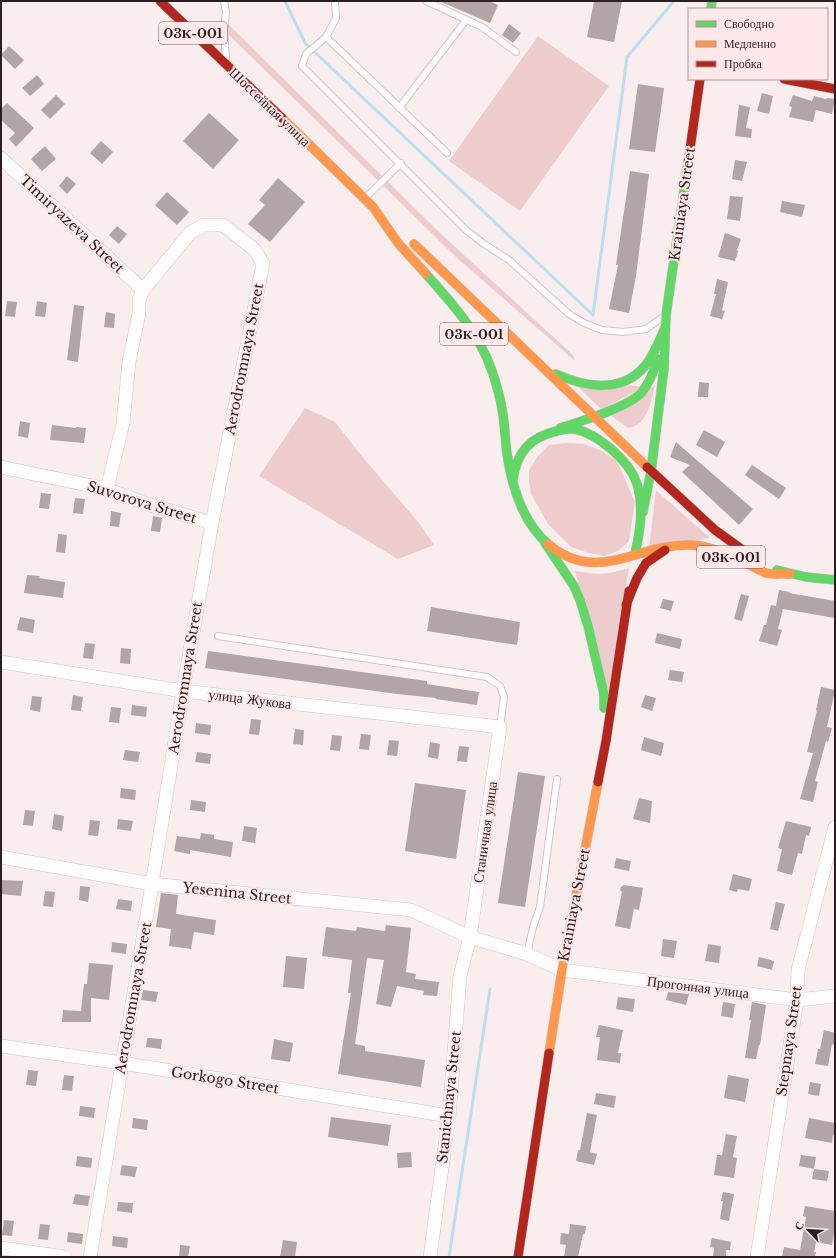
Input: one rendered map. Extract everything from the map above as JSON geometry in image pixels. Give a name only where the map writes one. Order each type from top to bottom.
[{"type":"main road","name":"Шоссейная улица","points":[[160,1],[379,214]]},
{"type":"main road","name":"Krainiaya Street","points":[[665,328],[700,80]]},
{"type":"main road","points":[[789,80],[835,89]]},
{"type":"main road","name":"03К-001","points":[[379,214],[405,236],[546,369],[651,471],[715,530],[758,561],[774,569],[790,574]]},
{"type":"main road","name":"03К-001","points":[[379,214],[400,244],[462,318],[478,341],[494,376],[502,404],[512,481],[517,498],[532,528],[543,540],[574,586],[584,613],[604,694],[606,741]]},
{"type":"main road","name":"03К-001","points":[[546,369],[570,381],[589,386],[604,387],[618,384],[638,373],[645,366],[665,328]]},
{"type":"main road","name":"03К-001","points":[[512,481],[516,461],[523,449],[535,439],[544,433],[595,417],[629,402],[641,394],[650,381],[657,364],[665,328]]},
{"type":"main road","name":"03К-001","points":[[634,562],[651,471],[664,368],[665,328]]},
{"type":"main road","points":[[544,433],[572,428],[587,433],[600,441],[626,462],[637,485],[640,510],[640,533]]},
{"type":"main road","points":[[600,441],[630,451]]},
{"type":"main road","name":"03К-001","points":[[543,540],[568,557],[582,562],[596,564],[634,562],[670,547],[692,545],[714,550],[766,573],[790,574],[835,580]]},
{"type":"main road","name":"03К-001","points":[[626,605],[637,578],[646,563],[670,547]]},
{"type":"main road","name":"Krainiaya Street","points":[[518,1257],[562,970],[606,741],[626,605],[634,562]]},
{"type":"street","name":"Timiryazeva Street","points":[[1,158],[143,290]]},
{"type":"street","name":"Aerodromnaya Street","points":[[90,1257],[212,523],[263,264],[255,250],[223,225],[204,225],[190,233],[143,290]]},
{"type":"street","points":[[107,489],[123,423],[129,362],[143,290]]},
{"type":"street","name":"Suvorova Street","points":[[1,467],[107,489],[148,504],[212,523]]},
{"type":"street","name":"улица Жукова","points":[[1,662],[183,691],[500,727]]},
{"type":"street","name":"Станичная улица","points":[[470,937],[500,727]]},
{"type":"street","name":"Stepnaya Street","points":[[757,1257],[797,1000],[798,970],[835,827]]},
{"type":"street","name":"Yesenina Street","points":[[1,857],[152,884],[410,910],[470,937],[527,954]]},
{"type":"street","name":"Stanichnaya Street","points":[[430,1257],[448,1116],[460,976],[470,937]]},
{"type":"street","name":"Прогонная улица","points":[[527,954],[562,970],[797,1000],[835,996]]},
{"type":"street","name":"Gorkogo Street","points":[[1,1046],[122,1063],[448,1116]]},
{"type":"street","points":[[1,1248],[65,1257]]},
{"type":"lane","points":[[224,1],[226,12],[224,31],[226,65]]},
{"type":"lane","points":[[335,1],[336,18],[326,37],[306,54],[302,66],[466,230],[509,260],[569,314],[584,323],[602,330],[623,332],[646,329],[666,315]]},
{"type":"lane","points":[[426,1],[482,27],[516,52]]},
{"type":"lane","points":[[399,108],[466,20]]},
{"type":"lane","points":[[326,37],[447,153]]},
{"type":"lane","points":[[365,199],[401,164]]},
{"type":"lane","points":[[218,636],[487,676],[500,686],[504,697],[500,727]]},
{"type":"lane","points":[[527,954],[533,926],[540,907],[557,779]]},
{"type":"shaded area","points":[[228,24],[440,233],[573,355],[575,361],[457,258],[228,34]]},
{"type":"shaded area","points":[[538,36],[609,86],[520,211],[449,161]]},
{"type":"shaded area","points":[[628,385],[643,387],[602,410],[579,388]]},
{"type":"shaded area","points":[[655,385],[648,411],[635,426],[628,428],[610,415]]},
{"type":"shaded area","points":[[305,408],[335,422],[360,454],[419,523],[434,545],[398,559],[259,476]]},
{"type":"shaded area","points":[[566,443],[583,444],[600,450],[617,461],[635,502],[629,541],[618,551],[605,556],[571,547],[548,524],[531,494],[529,470],[538,456],[549,445]]},
{"type":"shaded area","points":[[656,490],[710,538],[649,548]]},
{"type":"shaded area","points":[[629,568],[609,698],[575,571],[602,574]]},
{"type":"building","points":[[439,1],[489,1],[498,5],[490,23]]},
{"type":"building","points":[[594,1],[622,1],[614,42],[587,37]]},
{"type":"building","points":[[509,24],[521,33],[513,43],[502,35]]},
{"type":"building","points":[[9,46],[24,60],[15,69],[1,55]]},
{"type":"building","points":[[37,75],[44,84],[30,96],[22,88]]},
{"type":"building","points":[[638,84],[664,88],[655,152],[629,149]]},
{"type":"building","points":[[762,93],[773,96],[769,114],[757,111]]},
{"type":"building","points":[[56,95],[65,104],[50,119],[41,110]]},
{"type":"building","points":[[793,95],[812,101],[814,96],[826,99],[835,99],[832,114],[816,110],[813,122],[789,117],[792,107],[789,106]]},
{"type":"building","points":[[7,103],[34,128],[16,147],[9,139],[15,133],[1,120],[1,109]]},
{"type":"building","points":[[739,105],[750,107],[746,128],[752,129],[751,138],[735,136]]},
{"type":"building","points":[[209,113],[239,140],[213,169],[183,141]]},
{"type":"building","points":[[101,141],[113,152],[102,164],[90,153]]},
{"type":"building","points":[[45,146],[56,159],[42,171],[31,159]]},
{"type":"building","points":[[735,160],[747,162],[742,181],[732,179]]},
{"type":"building","points":[[630,171],[649,174],[636,276],[629,313],[609,309],[618,265],[616,265]]},
{"type":"building","points":[[67,176],[76,184],[67,194],[59,186]]},
{"type":"building","points":[[278,178],[305,202],[270,242],[248,224],[265,205],[259,200]]},
{"type":"building","points":[[167,192],[189,212],[177,225],[155,205]]},
{"type":"building","points":[[730,196],[743,197],[740,221],[727,219]]},
{"type":"building","points":[[782,201],[805,205],[802,217],[780,212]]},
{"type":"building","points":[[117,226],[127,234],[119,244],[109,235]]},
{"type":"building","points":[[725,233],[741,239],[735,261],[718,257]]},
{"type":"building","points":[[717,279],[728,282],[722,310],[725,311],[722,319],[710,316],[716,294],[714,294]]},
{"type":"building","points":[[7,301],[17,302],[15,317],[5,316]]},
{"type":"building","points":[[37,301],[47,303],[45,317],[35,316]]},
{"type":"building","points":[[74,305],[84,306],[78,362],[67,360]]},
{"type":"building","points":[[106,312],[115,314],[114,328],[104,327]]},
{"type":"building","points":[[699,382],[709,383],[708,397],[698,397]]},
{"type":"building","points":[[20,421],[30,423],[28,438],[18,436]]},
{"type":"building","points":[[52,425],[86,428],[84,443],[50,440]]},
{"type":"building","points":[[704,430],[725,442],[717,457],[696,445]]},
{"type":"building","points":[[676,442],[753,509],[739,525],[682,472],[690,465],[670,457]]},
{"type":"building","points":[[752,465],[786,488],[779,499],[745,475]]},
{"type":"building","points":[[41,493],[51,494],[49,509],[39,508]]},
{"type":"building","points":[[75,498],[85,499],[83,514],[73,513]]},
{"type":"building","points":[[111,511],[121,513],[119,527],[110,526]]},
{"type":"building","points":[[153,516],[162,518],[160,532],[151,531]]},
{"type":"building","points":[[58,534],[67,535],[65,553],[56,552]]},
{"type":"building","points":[[27,575],[40,576],[39,578],[65,582],[63,598],[24,593]]},
{"type":"building","points":[[779,590],[835,601],[835,618],[783,609],[778,629],[782,630],[777,646],[759,641],[764,625],[766,625],[771,605],[776,606]]},
{"type":"building","points":[[741,594],[749,596],[742,621],[734,619]]},
{"type":"building","points":[[663,599],[674,601],[671,611],[660,608]]},
{"type":"building","points":[[431,607],[520,622],[517,645],[427,631]]},
{"type":"building","points":[[20,617],[35,620],[33,633],[17,630]]},
{"type":"building","points":[[657,633],[682,639],[680,649],[655,643]]},
{"type":"building","points":[[85,643],[95,644],[93,659],[83,658]]},
{"type":"building","points":[[121,648],[131,649],[130,664],[120,663]]},
{"type":"building","points":[[208,651],[427,681],[427,684],[479,692],[477,705],[436,698],[205,668]]},
{"type":"building","points":[[670,670],[684,672],[682,682],[668,680]]},
{"type":"building","points":[[821,687],[835,690],[827,727],[832,728],[828,742],[826,741],[815,781],[818,782],[813,802],[800,799],[813,753],[807,752]]},
{"type":"building","points":[[73,695],[83,697],[81,711],[71,710]]},
{"type":"building","points":[[645,695],[656,698],[652,711],[641,707]]},
{"type":"building","points":[[32,696],[42,697],[40,712],[30,710]]},
{"type":"building","points":[[132,705],[147,707],[146,717],[131,715]]},
{"type":"building","points":[[111,707],[121,708],[119,723],[109,722]]},
{"type":"building","points":[[251,719],[261,720],[259,735],[249,734]]},
{"type":"building","points":[[196,723],[211,725],[210,735],[195,733]]},
{"type":"building","points":[[295,729],[304,730],[303,745],[293,744]]},
{"type":"building","points":[[361,734],[371,735],[369,750],[359,749]]},
{"type":"building","points":[[332,735],[342,736],[340,751],[330,750]]},
{"type":"building","points":[[644,737],[664,743],[661,756],[641,750]]},
{"type":"building","points":[[389,740],[399,741],[397,756],[387,755]]},
{"type":"building","points":[[430,742],[440,744],[438,759],[428,757]]},
{"type":"building","points":[[459,746],[469,747],[467,762],[457,761]]},
{"type":"building","points":[[125,750],[140,752],[138,762],[123,760]]},
{"type":"building","points":[[197,752],[211,754],[210,764],[195,762]]},
{"type":"building","points":[[518,772],[545,776],[525,907],[498,903]]},
{"type":"building","points":[[415,783],[466,790],[456,859],[405,851]]},
{"type":"building","points":[[121,788],[136,790],[135,800],[120,798]]},
{"type":"building","points":[[639,798],[652,801],[650,823],[633,819]]},
{"type":"building","points":[[191,800],[206,802],[205,812],[190,810]]},
{"type":"building","points":[[25,810],[35,811],[33,826],[23,825]]},
{"type":"building","points":[[54,814],[64,816],[62,831],[52,829]]},
{"type":"building","points":[[118,819],[133,821],[131,831],[117,829]]},
{"type":"building","points":[[90,820],[100,821],[98,836],[88,835]]},
{"type":"building","points":[[786,821],[811,827],[809,836],[806,835],[802,854],[798,853],[792,875],[777,871],[782,849],[778,848]]},
{"type":"building","points":[[244,826],[257,828],[255,843],[242,841]]},
{"type":"building","points":[[201,833],[214,835],[214,839],[233,842],[231,857],[190,850],[190,854],[174,851],[177,836],[200,839]]},
{"type":"building","points":[[616,858],[631,861],[629,871],[614,868]]},
{"type":"building","points":[[733,874],[752,879],[749,891],[738,889],[737,892],[729,890]]},
{"type":"building","points":[[1,880],[23,881],[21,896],[1,894]]},
{"type":"building","points":[[624,885],[643,888],[639,910],[634,909],[630,929],[615,926],[622,892],[620,890]]},
{"type":"building","points":[[80,886],[90,887],[88,902],[79,900]]},
{"type":"building","points":[[45,891],[55,892],[53,907],[43,906]]},
{"type":"building","points":[[161,893],[178,895],[176,914],[216,920],[214,935],[194,932],[191,949],[169,946],[171,929],[156,927]]},
{"type":"building","points":[[118,899],[132,901],[131,911],[116,909]]},
{"type":"building","points":[[776,902],[785,904],[778,931],[770,929]]},
{"type":"building","points":[[386,925],[411,928],[406,972],[416,974],[415,979],[439,982],[437,996],[423,995],[424,991],[397,986],[391,1007],[376,1004],[384,960],[367,958],[355,1044],[365,1046],[365,1051],[425,1060],[421,1087],[338,1074],[351,993],[348,993],[352,960],[322,956],[326,927],[356,931],[357,927],[385,931]]},
{"type":"building","points":[[663,939],[677,941],[674,958],[661,956]]},
{"type":"building","points":[[112,942],[127,944],[126,954],[111,952]]},
{"type":"building","points":[[708,944],[721,946],[719,963],[705,961]]},
{"type":"building","points":[[286,956],[307,958],[304,989],[283,987]]},
{"type":"building","points":[[759,957],[774,961],[772,970],[757,966]]},
{"type":"building","points":[[89,963],[113,965],[109,1000],[91,998],[91,1022],[62,1022],[63,1010],[81,1011],[84,984],[87,984]]},
{"type":"building","points":[[143,990],[158,992],[156,1002],[141,1000]]},
{"type":"building","points":[[668,992],[689,994],[686,1005],[666,1000]]},
{"type":"building","points":[[618,997],[635,999],[633,1012],[616,1009]]},
{"type":"building","points":[[723,1002],[735,1004],[733,1018],[721,1016]]},
{"type":"building","points":[[752,1002],[766,1005],[760,1045],[756,1059],[745,1058],[751,1020],[749,1020]]},
{"type":"building","points":[[599,1025],[623,1030],[618,1053],[621,1053],[620,1063],[597,1060],[600,1037],[596,1037]]},
{"type":"building","points":[[824,1030],[835,1033],[834,1045],[832,1044],[828,1066],[815,1064]]},
{"type":"building","points":[[147,1038],[162,1039],[161,1049],[146,1047]]},
{"type":"building","points":[[274,1039],[293,1043],[290,1062],[271,1059]]},
{"type":"building","points":[[28,1070],[38,1071],[36,1086],[26,1085]]},
{"type":"building","points":[[64,1075],[74,1076],[72,1091],[62,1090]]},
{"type":"building","points":[[728,1075],[749,1079],[745,1102],[724,1098]]},
{"type":"building","points":[[810,1082],[821,1084],[819,1096],[808,1094]]},
{"type":"building","points":[[596,1093],[616,1096],[614,1108],[594,1104]]},
{"type":"building","points":[[80,1106],[95,1108],[94,1118],[79,1116]]},
{"type":"building","points":[[587,1113],[597,1115],[590,1152],[597,1154],[594,1165],[576,1161],[578,1150],[580,1150]]},
{"type":"building","points":[[331,1117],[391,1125],[388,1146],[328,1137]]},
{"type":"building","points":[[133,1118],[148,1120],[147,1130],[132,1128]]},
{"type":"building","points":[[809,1118],[835,1123],[835,1135],[833,1135],[832,1143],[805,1138]]},
{"type":"building","points":[[726,1134],[737,1136],[733,1157],[737,1158],[734,1178],[714,1175],[717,1155],[722,1155]]},
{"type":"building","points":[[411,1152],[412,1167],[398,1168],[397,1153]]},
{"type":"building","points":[[801,1155],[816,1157],[814,1169],[799,1166]]},
{"type":"building","points":[[77,1156],[92,1158],[91,1168],[76,1166]]},
{"type":"building","points":[[122,1165],[137,1167],[135,1177],[120,1175]]},
{"type":"building","points":[[814,1169],[829,1171],[827,1181],[812,1179]]},
{"type":"building","points":[[723,1192],[734,1194],[729,1221],[720,1219]]},
{"type":"building","points":[[75,1194],[90,1196],[88,1206],[73,1204]]},
{"type":"building","points":[[118,1202],[133,1203],[132,1213],[117,1211]]},
{"type":"building","points":[[805,1206],[835,1211],[835,1228],[832,1245],[816,1242],[814,1252],[816,1252],[815,1257],[782,1257],[784,1247],[800,1250],[806,1217],[803,1216]]},
{"type":"building","points":[[4,1220],[14,1221],[12,1236],[2,1235]]},
{"type":"building","points":[[40,1224],[50,1225],[48,1240],[38,1239]]},
{"type":"building","points":[[570,1224],[586,1226],[578,1257],[564,1257],[566,1245],[560,1244],[561,1233],[569,1234]]},
{"type":"building","points":[[68,1232],[83,1234],[82,1244],[67,1242]]},
{"type":"building","points":[[113,1236],[128,1238],[127,1248],[112,1246]]},
{"type":"building","points":[[712,1238],[731,1242],[730,1250],[726,1250],[726,1257],[713,1257],[714,1248],[710,1247]]},
{"type":"building","points":[[283,1240],[297,1242],[295,1257],[280,1257]]},
{"type":"building","points":[[180,1245],[190,1246],[188,1257],[179,1257]]},
{"type":"waterway","points":[[285,1],[305,43],[593,315],[627,57],[674,1]]},
{"type":"waterway","points":[[449,1257],[490,989]]},
{"type":"traffic: fast","points":[[711,8],[712,1]]},
{"type":"traffic: fast","points":[[643,512],[651,471],[664,368],[666,315],[686,177]]},
{"type":"traffic: fast","points":[[426,274],[464,319],[480,344],[486,357],[500,399],[504,420],[507,454],[515,491],[531,525],[548,544]]},
{"type":"traffic: fast","points":[[556,374],[567,379],[591,385],[614,384],[625,381],[645,366],[654,353],[665,328]]},
{"type":"traffic: fast","points":[[560,428],[604,413],[636,398],[647,384],[658,359]]},
{"type":"traffic: fast","points":[[513,479],[518,461],[526,447],[539,437],[557,431],[570,429],[575,429],[593,436],[612,450],[628,466],[637,484],[641,510],[640,528],[635,554]]},
{"type":"traffic: fast","points":[[545,543],[574,586],[580,600],[588,626],[604,694],[604,708]]},
{"type":"traffic: fast","points":[[777,570],[806,577],[835,580]]},
{"type":"traffic: slow","points":[[282,118],[373,207],[398,243],[426,274]]},
{"type":"traffic: slow","points":[[414,244],[647,467]]},
{"type":"traffic: slow","points":[[548,544],[566,556],[584,562],[618,560],[671,546],[691,545],[707,547],[722,552],[766,573],[790,574]]},
{"type":"traffic: slow","points":[[549,1053],[562,970],[598,782]]},
{"type":"traffic: jam","points":[[160,1],[282,118]]},
{"type":"traffic: jam","points":[[686,177],[700,80]]},
{"type":"traffic: jam","points":[[789,80],[835,89]]},
{"type":"traffic: jam","points":[[647,467],[715,530],[751,556]]},
{"type":"traffic: jam","points":[[626,605],[637,578],[646,563],[665,550]]},
{"type":"traffic: jam","points":[[598,782],[606,741],[629,591]]},
{"type":"traffic: jam","points":[[518,1257],[549,1053]]}]
